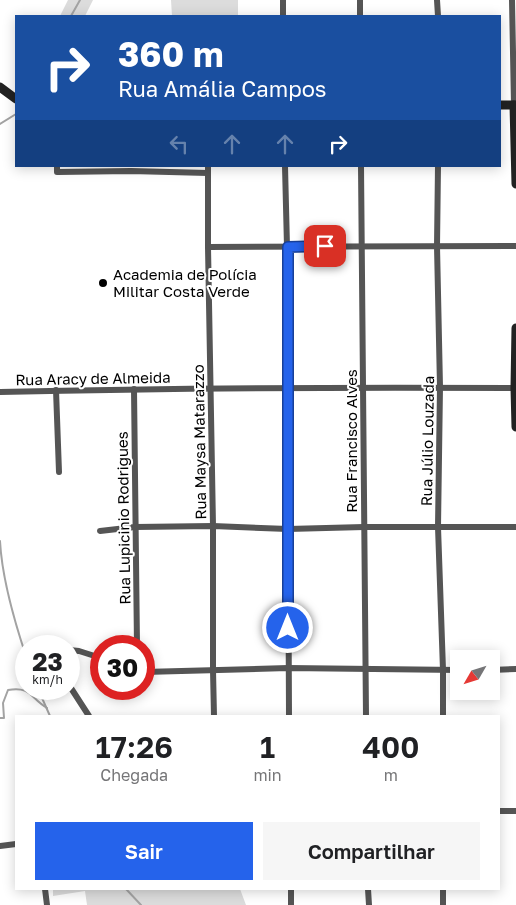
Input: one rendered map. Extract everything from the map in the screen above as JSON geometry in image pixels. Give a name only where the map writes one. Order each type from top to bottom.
[{"type":"street","points":[[283,0],[283,15]]},
{"type":"street","points":[[360,0],[360,15]]},
{"type":"street","points":[[437,0],[438,15]]},
{"type":"street","points":[[512,0],[516,184]]},
{"type":"street","points":[[0,87],[15,98]]},
{"type":"street","points":[[501,105],[515,105]]},
{"type":"street","points":[[57,167],[57,172],[131,169],[208,169]]},
{"type":"street","points":[[285,167],[288,247],[289,715]]},
{"type":"street","name":"Rua Francisco Alves","points":[[361,167],[366,715]]},
{"type":"street","name":"Rua Júlio Louzada","points":[[438,167],[437,246],[440,387],[438,527],[443,715]]},
{"type":"street","name":"Rua Maysa Matarazzo","points":[[208,169],[214,715]]},
{"type":"street","points":[[208,247],[516,246]]},
{"type":"street","points":[[516,328],[516,427]]},
{"type":"street","name":"Rua Aracy de Almeida","points":[[0,392],[363,387],[516,388]]},
{"type":"street","name":"Rua Lupicinio Rodrigues","points":[[134,389],[137,635]]},
{"type":"street","points":[[56,390],[60,472]]},
{"type":"street","points":[[100,531],[135,527],[213,526],[288,530],[364,527],[516,527]]},
{"type":"street","points":[[155,672],[288,668],[450,670]]},
{"type":"street","points":[[500,670],[516,670]]},
{"type":"street","points":[[79,700],[89,715]]},
{"type":"street","points":[[500,811],[516,811]]},
{"type":"street","points":[[0,846],[15,844]]},
{"type":"street","points":[[46,890],[46,905]]},
{"type":"street","points":[[291,890],[291,905]]},
{"type":"street","points":[[368,890],[369,905]]},
{"type":"street","points":[[443,890],[443,905]]},
{"type":"shaded area","points":[[68,0],[93,0],[86,15],[60,15]]},
{"type":"shaded area","points":[[171,0],[238,0],[238,15],[172,15]]},
{"type":"shaded area","points":[[53,890],[240,890],[246,905],[87,905],[85,891],[53,896]]},
{"type":"waterway","points":[[72,15],[80,0]]},
{"type":"waterway","points":[[0,124],[15,115]]},
{"type":"waterway","points":[[0,541],[3,570],[19,635]]},
{"type":"waterway","points":[[0,718],[4,718],[3,703],[8,690],[26,691],[47,708]]},
{"type":"waterway","points":[[43,700],[50,715]]},
{"type":"waterway","points":[[127,890],[141,905]]},
{"type":"place","name":"Academia de Polícia Militar Costa Verde","points":[[103,283]]},
{"type":"route","points":[[288,628],[288,247],[325,246]]}]
